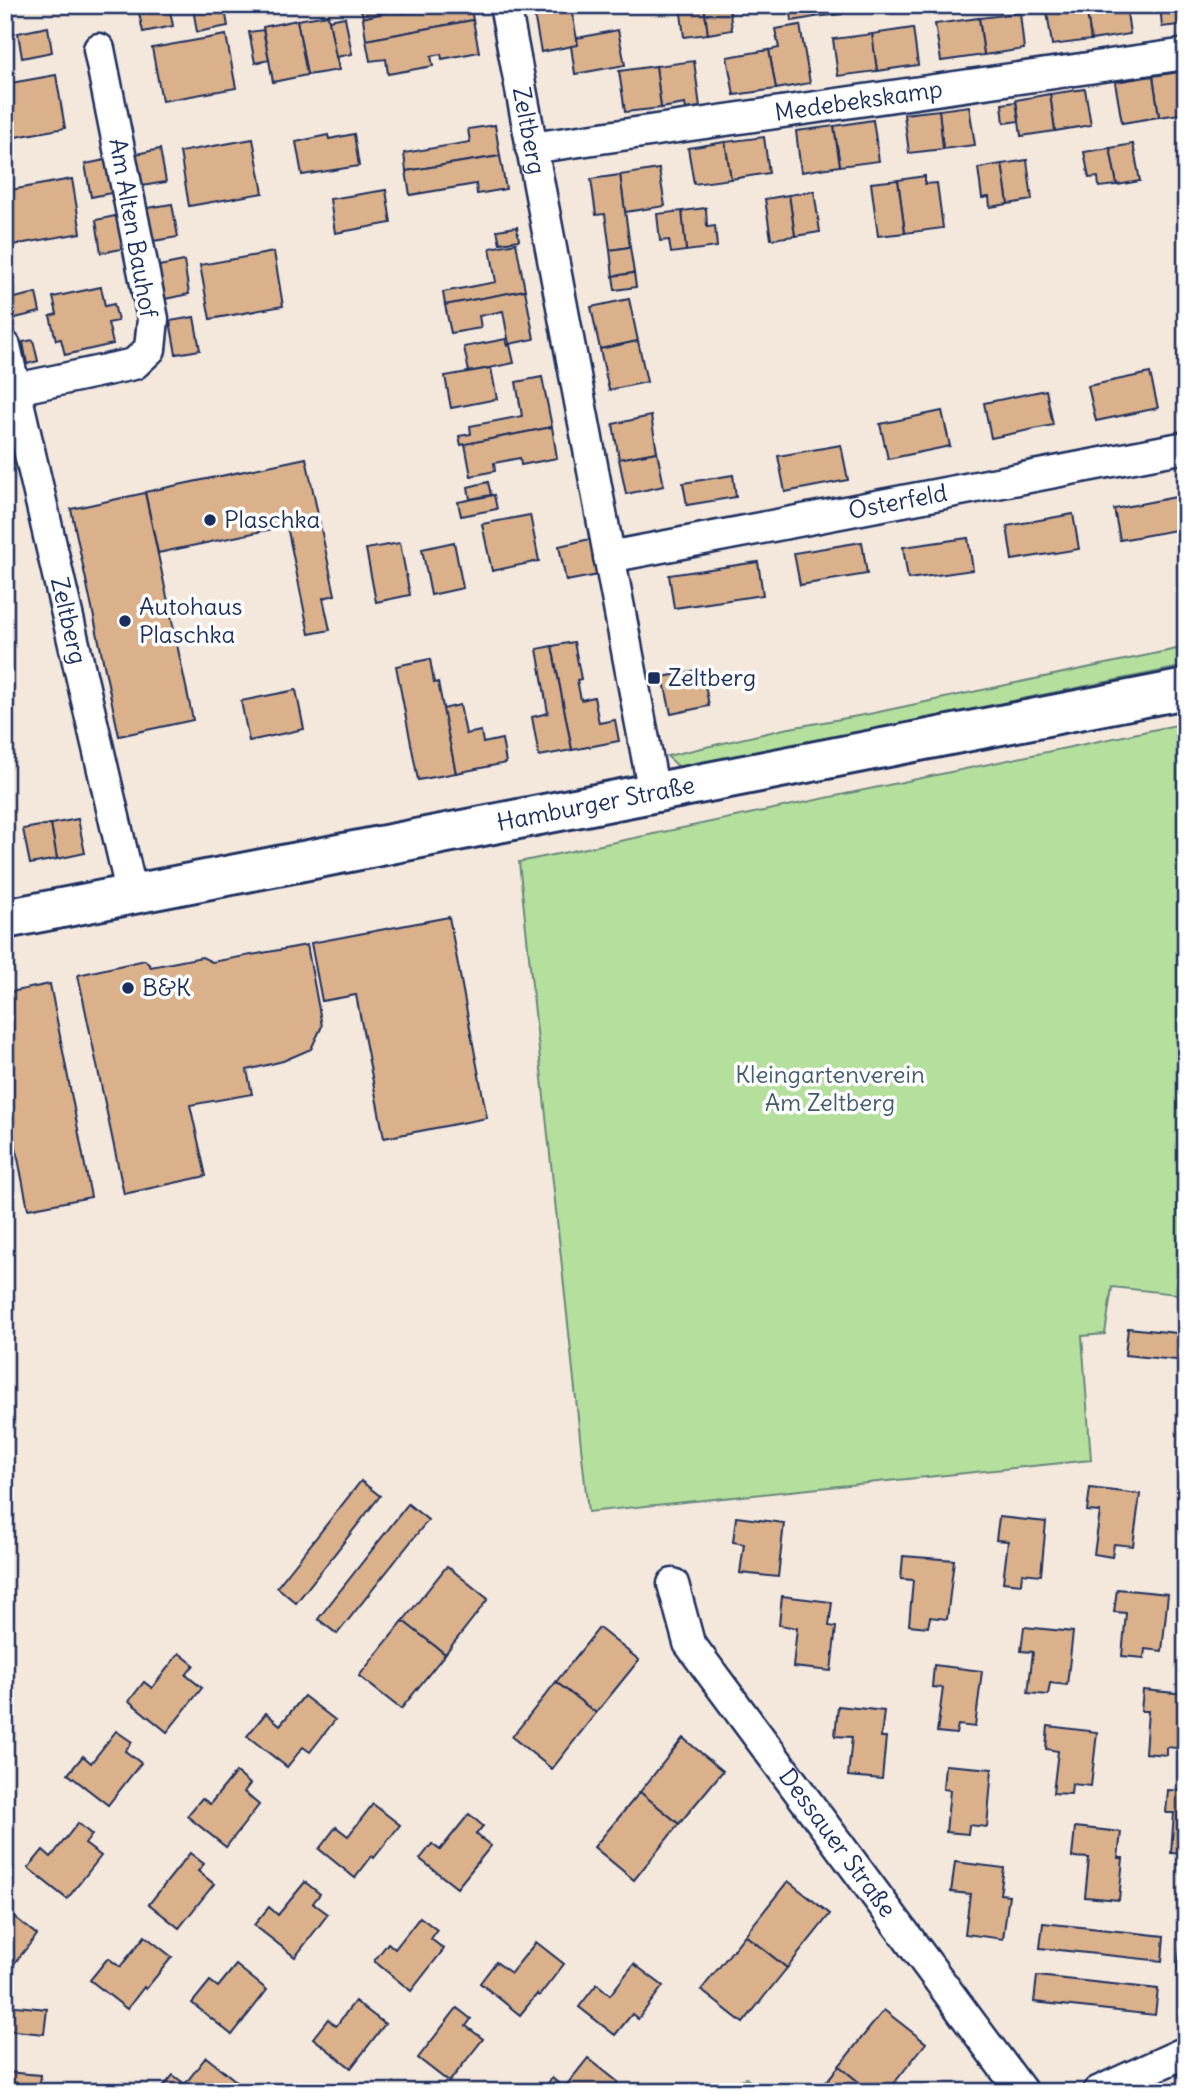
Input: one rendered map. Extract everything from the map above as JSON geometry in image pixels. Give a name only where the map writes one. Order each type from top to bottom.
[{"type":"main road","name":"Hamburger Straße","points":[[5,919],[1186,689]]},
{"type":"street","name":"Zeltberg","points":[[505,5],[654,793]]},
{"type":"street","name":"Am Alten Bauhof","points":[[16,390],[134,364],[150,349],[153,318],[99,49]]},
{"type":"street","name":"Medebekskamp","points":[[531,148],[1186,54]]},
{"type":"street","name":"Zeltberg","points":[[5,346],[132,895]]},
{"type":"street","name":"Osterfeld","points":[[609,557],[1186,447]]},
{"type":"street","name":"Dessauer Straße","points":[[673,1584],[689,1643],[1022,2092]]},
{"type":"street","points":[[1098,2092],[1186,2052]]},
{"type":"green space","points":[[1186,647],[1186,666],[680,768],[667,756],[784,729],[869,714]]},
{"type":"green space","name":"Kleingartenverein Am Zeltberg","points":[[1186,723],[1186,1295],[1112,1287],[1105,1334],[1082,1336],[1091,1460],[588,1512],[519,862]]},
{"type":"green space","points":[[746,2078],[763,2092],[710,2092]]},
{"type":"building","points":[[169,5],[173,26],[143,32],[138,8]]},
{"type":"building","points":[[224,5],[228,26],[197,32],[193,8]]},
{"type":"building","points":[[360,5],[384,5],[385,11],[380,12],[380,15],[363,18]]},
{"type":"building","points":[[427,5],[470,5],[473,20],[366,40],[363,18],[402,8],[403,13],[427,8]]},
{"type":"building","points":[[533,5],[571,5],[571,7],[534,14]]},
{"type":"building","points":[[680,5],[704,5],[708,34],[684,37]]},
{"type":"building","points":[[704,5],[729,5],[732,30],[708,34]]},
{"type":"building","points":[[790,5],[813,5],[815,17],[792,21]]},
{"type":"building","points":[[813,5],[841,5],[842,14],[815,17]]},
{"type":"building","points":[[1046,5],[1086,5],[1091,40],[1052,45]]},
{"type":"building","points":[[1086,5],[1126,5],[1130,34],[1091,40]]},
{"type":"building","points":[[1160,5],[1186,5],[1186,24],[1162,27]]},
{"type":"building","points":[[571,7],[578,45],[541,52],[534,14]]},
{"type":"building","points":[[1020,13],[1024,49],[984,55],[979,18]]},
{"type":"building","points":[[328,15],[339,70],[307,75],[297,20]]},
{"type":"building","points":[[345,17],[352,54],[336,57],[329,20]]},
{"type":"building","points":[[979,18],[984,55],[941,61],[935,24]]},
{"type":"building","points":[[297,20],[307,75],[273,82],[263,27]]},
{"type":"building","points":[[473,20],[479,52],[442,59],[441,54],[431,56],[433,66],[388,74],[386,59],[370,61],[366,40]]},
{"type":"building","points":[[800,25],[810,83],[776,89],[769,50],[779,48],[775,29]]},
{"type":"building","points":[[48,27],[52,52],[22,58],[18,33]]},
{"type":"building","points":[[913,28],[918,65],[877,71],[872,34]]},
{"type":"building","points":[[263,30],[269,60],[255,63],[249,32]]},
{"type":"building","points":[[618,30],[625,65],[575,74],[571,46],[578,45],[577,38]]},
{"type":"building","points":[[872,34],[877,71],[838,76],[833,39]]},
{"type":"building","points":[[226,35],[236,88],[162,101],[152,48]]},
{"type":"building","points":[[769,50],[776,89],[734,95],[727,57]]},
{"type":"building","points":[[694,61],[700,107],[686,109],[685,104],[661,108],[656,66]]},
{"type":"building","points":[[656,66],[661,108],[625,112],[619,71]]},
{"type":"building","points":[[1186,71],[1186,113],[1159,117],[1153,76]]},
{"type":"building","points":[[56,75],[65,128],[5,139],[5,84]]},
{"type":"building","points":[[1153,76],[1159,117],[1122,123],[1115,82]]},
{"type":"building","points":[[1085,89],[1091,125],[1055,131],[1050,94]]},
{"type":"building","points":[[1050,94],[1055,131],[1021,136],[1016,100]]},
{"type":"building","points":[[1016,102],[1019,121],[1004,123],[1002,104]]},
{"type":"building","points":[[969,106],[975,145],[943,149],[939,110]]},
{"type":"building","points":[[939,110],[943,149],[909,153],[904,114]]},
{"type":"building","points":[[873,120],[879,161],[840,166],[834,126]]},
{"type":"building","points":[[495,125],[500,156],[406,171],[404,153],[470,142],[468,129]]},
{"type":"building","points":[[834,126],[840,166],[801,172],[796,131]]},
{"type":"building","points":[[354,134],[359,166],[302,175],[296,142],[328,135],[329,139]]},
{"type":"building","points":[[764,137],[769,173],[731,179],[725,142]]},
{"type":"building","points":[[253,139],[263,193],[189,206],[180,152]]},
{"type":"building","points":[[725,142],[731,179],[694,184],[688,148]]},
{"type":"building","points":[[1133,144],[1140,181],[1117,185],[1110,148]]},
{"type":"building","points":[[1110,148],[1117,185],[1099,187],[1098,177],[1089,178],[1084,152]]},
{"type":"building","points":[[160,149],[166,182],[142,186],[136,154]]},
{"type":"building","points":[[500,156],[506,189],[477,194],[476,184],[410,195],[406,171]]},
{"type":"building","points":[[110,159],[116,192],[91,197],[85,164]]},
{"type":"building","points":[[1027,160],[1032,200],[1008,204],[1002,164]]},
{"type":"building","points":[[1002,164],[1008,204],[990,207],[989,197],[982,198],[978,168]]},
{"type":"building","points":[[659,169],[665,206],[625,212],[620,175]]},
{"type":"building","points":[[620,175],[630,247],[610,250],[605,214],[596,215],[591,179]]},
{"type":"building","points":[[925,176],[925,184],[937,183],[943,228],[905,233],[898,180]]},
{"type":"building","points":[[72,179],[81,233],[7,246],[5,191]]},
{"type":"building","points":[[898,180],[905,233],[878,236],[871,183]]},
{"type":"building","points":[[386,190],[391,223],[335,233],[330,199]]},
{"type":"building","points":[[814,191],[820,232],[795,236],[789,195]]},
{"type":"building","points":[[789,195],[795,236],[771,239],[765,199]]},
{"type":"building","points":[[172,204],[178,237],[153,241],[147,208]]},
{"type":"building","points":[[706,208],[707,227],[715,226],[717,247],[686,251],[682,211]]},
{"type":"building","points":[[682,211],[686,251],[671,253],[669,240],[660,241],[657,214]]},
{"type":"building","points":[[120,215],[126,248],[101,253],[96,220]]},
{"type":"building","points":[[517,227],[519,240],[500,243],[497,230]]},
{"type":"building","points":[[516,243],[525,290],[445,305],[443,292],[496,282],[490,248]]},
{"type":"building","points":[[630,247],[634,273],[613,276],[610,250]]},
{"type":"building","points":[[274,252],[283,306],[210,319],[200,265]]},
{"type":"building","points":[[184,261],[189,294],[165,299],[159,266]]},
{"type":"building","points":[[634,273],[636,287],[615,290],[613,276]]},
{"type":"building","points":[[101,287],[105,306],[114,304],[118,321],[108,323],[113,344],[65,355],[61,339],[56,340],[50,316],[57,314],[53,297]]},
{"type":"building","points":[[525,290],[534,339],[509,344],[503,311],[479,316],[481,328],[451,333],[445,305]]},
{"type":"building","points":[[36,293],[40,312],[11,319],[6,300]]},
{"type":"building","points":[[629,299],[638,341],[600,349],[591,307]]},
{"type":"building","points":[[194,317],[200,350],[176,354],[170,321]]},
{"type":"building","points":[[506,339],[514,363],[469,372],[464,347]]},
{"type":"building","points":[[33,340],[38,361],[27,364],[23,342]]},
{"type":"building","points":[[638,341],[647,382],[609,390],[600,349]]},
{"type":"building","points":[[491,368],[497,399],[451,408],[445,376]]},
{"type":"building","points":[[1150,373],[1158,408],[1096,421],[1088,386]]},
{"type":"building","points":[[542,377],[552,427],[461,445],[459,436],[471,434],[470,426],[522,416],[516,382]]},
{"type":"building","points":[[1046,390],[1053,425],[991,438],[984,403]]},
{"type":"building","points":[[942,411],[950,446],[888,459],[880,424]]},
{"type":"building","points":[[651,416],[657,452],[619,459],[613,424]]},
{"type":"building","points":[[552,427],[557,458],[521,465],[520,458],[494,463],[495,471],[471,476],[465,444]]},
{"type":"building","points":[[841,445],[848,480],[785,492],[778,456]]},
{"type":"building","points":[[657,452],[664,486],[626,494],[619,459]]},
{"type":"building","points":[[306,458],[335,595],[323,598],[330,630],[309,634],[287,526],[158,553],[145,492]]},
{"type":"building","points":[[733,475],[736,497],[687,505],[683,483]]},
{"type":"building","points":[[488,482],[491,495],[470,499],[468,487]]},
{"type":"building","points":[[145,493],[193,720],[119,736],[71,509]]},
{"type":"building","points":[[494,495],[497,509],[461,516],[458,502]]},
{"type":"building","points":[[1176,497],[1182,529],[1120,540],[1114,509]]},
{"type":"building","points":[[1073,514],[1079,549],[1012,560],[1007,526]]},
{"type":"building","points":[[530,515],[539,561],[492,571],[482,524]]},
{"type":"building","points":[[968,538],[973,570],[908,579],[903,547]]},
{"type":"building","points":[[590,539],[598,575],[566,581],[559,546]]},
{"type":"building","points":[[454,542],[463,588],[431,595],[422,549]]},
{"type":"building","points":[[862,542],[867,574],[800,585],[794,553]]},
{"type":"building","points":[[400,543],[410,595],[376,602],[366,549]]},
{"type":"building","points":[[758,562],[763,595],[674,608],[669,575]]},
{"type":"building","points":[[574,642],[581,679],[577,680],[581,700],[594,697],[599,723],[615,720],[619,741],[572,750],[552,646]]},
{"type":"building","points":[[552,646],[572,750],[539,756],[532,717],[548,713],[537,649]]},
{"type":"building","points":[[430,659],[434,683],[438,682],[456,773],[418,780],[396,666]]},
{"type":"building","points":[[702,669],[709,706],[671,714],[663,677]]},
{"type":"building","points":[[296,690],[304,729],[249,741],[241,701]]},
{"type":"building","points":[[460,705],[466,734],[481,731],[483,743],[502,739],[506,763],[456,773],[443,709]]},
{"type":"building","points":[[78,819],[85,853],[57,859],[51,824]]},
{"type":"building","points":[[51,824],[57,859],[30,864],[23,829]]},
{"type":"building","points":[[449,917],[487,1118],[384,1138],[356,995],[322,1001],[311,943]]},
{"type":"building","points":[[307,945],[322,1026],[311,1049],[283,1061],[247,1070],[252,1094],[190,1105],[206,1176],[124,1194],[78,975],[145,960],[151,967],[202,957],[212,962]]},
{"type":"building","points":[[50,984],[91,1197],[28,1209],[5,1092],[5,993]]},
{"type":"building","points":[[1128,1328],[1186,1334],[1186,1361],[1125,1355]]},
{"type":"building","points":[[1186,1392],[1186,1436],[1181,1435]]},
{"type":"building","points":[[361,1481],[380,1496],[296,1603],[277,1587]]},
{"type":"building","points":[[1090,1488],[1140,1494],[1133,1546],[1114,1544],[1112,1557],[1094,1554],[1100,1512],[1087,1511]]},
{"type":"building","points":[[408,1504],[428,1520],[337,1634],[318,1619]]},
{"type":"building","points":[[736,1517],[784,1523],[778,1577],[740,1573],[744,1544],[733,1542]]},
{"type":"building","points":[[999,1517],[1046,1522],[1041,1575],[1022,1573],[1021,1584],[1003,1582],[1008,1541],[996,1540]]},
{"type":"building","points":[[903,1556],[954,1560],[947,1619],[930,1617],[928,1627],[909,1625],[913,1580],[901,1579]]},
{"type":"building","points":[[447,1566],[488,1599],[445,1654],[403,1621]]},
{"type":"building","points":[[1117,1589],[1168,1594],[1162,1651],[1145,1649],[1144,1658],[1122,1656],[1126,1613],[1114,1612]]},
{"type":"building","points":[[782,1596],[832,1602],[829,1626],[836,1627],[831,1671],[793,1667],[797,1628],[779,1625]]},
{"type":"building","points":[[403,1621],[445,1654],[401,1709],[359,1676]]},
{"type":"building","points":[[1024,1627],[1073,1632],[1067,1685],[1050,1683],[1048,1695],[1028,1693],[1033,1652],[1021,1651]]},
{"type":"building","points":[[599,1628],[639,1660],[596,1713],[556,1682]]},
{"type":"building","points":[[179,1653],[194,1665],[186,1675],[202,1688],[167,1732],[129,1701],[144,1682],[152,1688]]},
{"type":"building","points":[[934,1665],[982,1671],[975,1727],[958,1725],[956,1734],[937,1732],[943,1688],[932,1687]]},
{"type":"building","points":[[556,1682],[596,1713],[552,1769],[512,1737]]},
{"type":"building","points":[[1143,1690],[1186,1694],[1186,1749],[1167,1747],[1167,1755],[1145,1753],[1148,1711],[1141,1711]]},
{"type":"building","points":[[304,1696],[335,1720],[310,1752],[303,1747],[287,1767],[247,1736],[266,1713],[280,1725]]},
{"type":"building","points":[[838,1706],[884,1711],[881,1737],[886,1737],[882,1779],[848,1776],[852,1737],[835,1736]]},
{"type":"building","points":[[1048,1726],[1097,1732],[1091,1786],[1072,1784],[1071,1794],[1053,1793],[1058,1751],[1046,1749]]},
{"type":"building","points":[[116,1731],[132,1742],[125,1751],[141,1763],[108,1805],[68,1774],[83,1756],[91,1763]]},
{"type":"building","points":[[683,1738],[723,1771],[679,1824],[640,1792]]},
{"type":"building","points":[[945,1765],[992,1769],[987,1827],[969,1825],[968,1834],[946,1832],[950,1790],[943,1789]]},
{"type":"building","points":[[236,1772],[250,1784],[244,1792],[259,1805],[226,1847],[187,1816],[202,1798],[210,1804]]},
{"type":"building","points":[[1168,1790],[1186,1791],[1186,1854],[1171,1853],[1174,1813],[1166,1813]]},
{"type":"building","points":[[640,1792],[679,1824],[634,1880],[594,1847]]},
{"type":"building","points":[[373,1804],[400,1825],[355,1878],[319,1849],[336,1827],[348,1836]]},
{"type":"building","points":[[469,1814],[483,1826],[476,1834],[491,1846],[457,1888],[420,1859],[432,1844],[440,1850]]},
{"type":"building","points":[[78,1823],[92,1835],[85,1844],[101,1856],[67,1899],[28,1868],[43,1850],[51,1857]]},
{"type":"building","points":[[1075,1827],[1121,1832],[1118,1858],[1123,1858],[1119,1900],[1085,1897],[1089,1858],[1072,1857]]},
{"type":"building","points":[[190,1853],[204,1864],[198,1871],[214,1884],[179,1928],[149,1904]]},
{"type":"building","points":[[955,1862],[1004,1868],[1000,1894],[1009,1895],[1003,1939],[965,1934],[970,1894],[951,1892]]},
{"type":"building","points":[[788,1881],[830,1914],[787,1968],[745,1935]]},
{"type":"building","points":[[305,1882],[320,1894],[313,1903],[328,1914],[295,1957],[254,1925],[269,1907],[278,1915]]},
{"type":"building","points":[[1186,1883],[1186,1971],[1178,1970]]},
{"type":"building","points":[[7,1911],[37,1935],[5,1975],[5,1913]]},
{"type":"building","points":[[420,1917],[437,1930],[431,1939],[444,1949],[411,1991],[374,1961],[388,1943],[395,1949]]},
{"type":"building","points":[[1043,1923],[1164,1936],[1162,1961],[1040,1948]]},
{"type":"building","points":[[745,1935],[787,1968],[743,2023],[701,1990]]},
{"type":"building","points":[[145,1936],[172,1957],[127,2009],[90,1980],[108,1958],[120,1967]]},
{"type":"building","points":[[536,1942],[564,1964],[520,2015],[480,1983],[496,1962],[511,1973]]},
{"type":"building","points":[[634,1964],[663,1986],[638,2019],[632,2014],[615,2035],[579,2007],[597,1984],[610,1995]]},
{"type":"building","points":[[236,1965],[267,1990],[232,2035],[192,2003],[210,1981],[218,1987]]},
{"type":"building","points":[[1037,1976],[1158,1989],[1155,2015],[1034,2002]]},
{"type":"building","points":[[355,2001],[385,2024],[351,2068],[313,2038],[328,2019],[336,2026]]},
{"type":"building","points":[[5,2005],[47,2009],[44,2034],[5,2030]]},
{"type":"building","points":[[457,2008],[471,2019],[466,2026],[483,2039],[449,2082],[418,2058]]},
{"type":"building","points":[[884,2010],[926,2043],[887,2092],[871,2092],[839,2066]]},
{"type":"building","points":[[206,2057],[236,2081],[228,2092],[159,2092],[173,2075],[185,2084]]},
{"type":"building","points":[[588,2058],[618,2082],[610,2092],[541,2092],[552,2078],[564,2088]]},
{"type":"building","points":[[839,2066],[871,2092],[818,2092]]},
{"type":"building","points":[[5,2072],[41,2075],[39,2092],[5,2092]]},
{"type":"place","name":"Plaschka","points":[[210,520]]},
{"type":"place","name":"Autohaus Plaschka","points":[[125,621]]},
{"type":"place","name":"Zeltberg","points":[[654,678]]},
{"type":"place","name":"B&K","points":[[128,988]]}]
